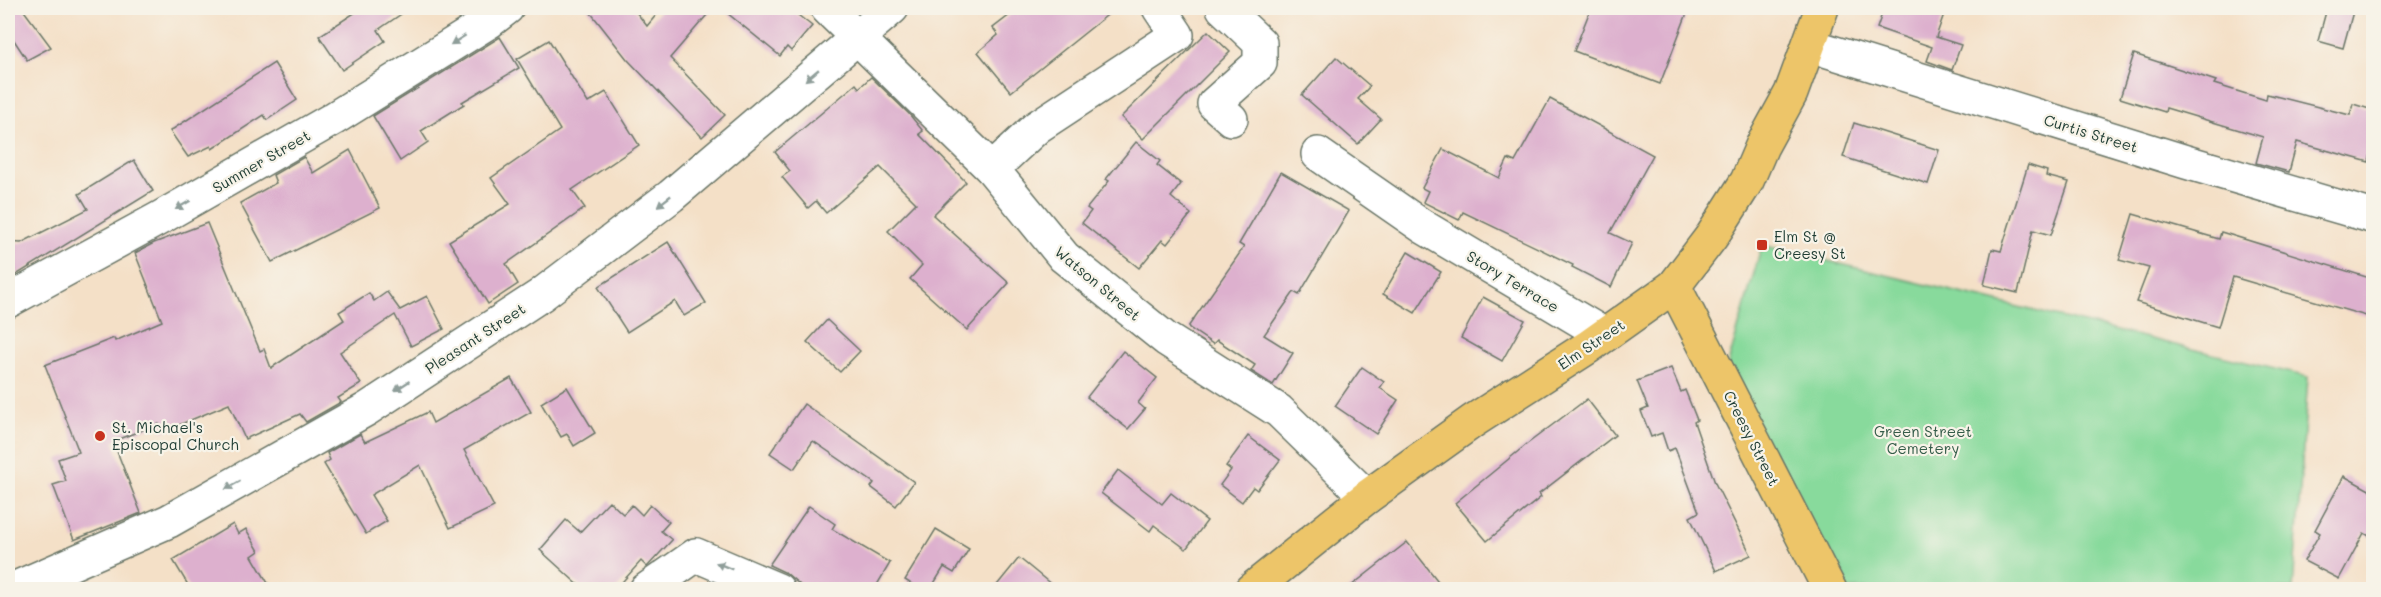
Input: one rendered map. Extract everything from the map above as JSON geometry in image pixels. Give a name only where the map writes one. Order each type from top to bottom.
[{"type":"main road","name":"Elm Street","points":[[1251,590],[1367,497],[1473,421],[1605,335],[1674,286],[1712,236],[1747,181],[1762,146],[1791,93],[1822,8]]},
{"type":"main road","name":"Creesy Street","points":[[1674,286],[1830,590]]},
{"type":"street","name":"Summer Street","points":[[8,301],[160,218],[333,119],[507,8]]},
{"type":"street","name":"Watson Street","points":[[827,8],[992,169],[1064,257],[1166,339],[1279,411],[1367,497]]},
{"type":"street","name":"Pleasant Street","points":[[8,589],[18,587],[169,521],[377,403],[541,295],[670,196],[892,8]]},
{"type":"street","points":[[992,169],[1037,127],[1177,35],[1159,8]]},
{"type":"street","points":[[1223,8],[1260,43],[1260,63],[1214,104],[1231,119]]},
{"type":"street","name":"Curtis Street","points":[[1809,45],[2186,162],[2373,217]]},
{"type":"street","name":"Story Terrace","points":[[1318,154],[1422,226],[1605,335]]},
{"type":"street","points":[[646,590],[696,555],[778,590]]},
{"type":"green space","name":"Green Street Cemetery","points":[[1762,245],[2308,377],[2293,589],[1831,589],[1723,382]]},
{"type":"building","points":[[8,8],[22,8],[51,47],[27,60],[8,31]]},
{"type":"building","points":[[362,8],[410,8],[378,30],[385,41],[342,70],[319,36]]},
{"type":"building","points":[[587,8],[633,8],[647,26],[662,8],[713,8],[670,58],[725,115],[702,137],[627,59]]},
{"type":"building","points":[[721,8],[789,8],[812,26],[791,51],[787,47],[780,56]]},
{"type":"building","points":[[1019,8],[1116,8],[1011,92],[978,52],[998,35],[993,28]]},
{"type":"building","points":[[1591,8],[1689,8],[1660,84],[1574,51]]},
{"type":"building","points":[[1884,8],[1946,8],[1936,37],[1961,45],[1952,70],[1927,61],[1932,47],[1877,28]]},
{"type":"building","points":[[2327,8],[2354,8],[2343,48],[2318,41]]},
{"type":"building","points":[[1208,31],[1230,52],[1143,139],[1121,117]]},
{"type":"building","points":[[500,37],[519,68],[462,102],[464,104],[421,131],[428,142],[400,161],[373,116]]},
{"type":"building","points":[[549,40],[588,103],[606,92],[639,145],[572,190],[585,208],[506,264],[518,284],[488,304],[449,241],[510,204],[491,178],[560,130],[517,59]]},
{"type":"building","points":[[2134,54],[2216,81],[2214,84],[2266,100],[2267,94],[2350,115],[2353,104],[2373,110],[2373,145],[2369,162],[2297,142],[2289,172],[2256,163],[2263,137],[2166,108],[2165,112],[2120,98]]},
{"type":"building","points":[[1336,57],[1370,86],[1358,99],[1381,119],[1358,144],[1302,95]]},
{"type":"building","points":[[274,63],[297,100],[267,120],[264,115],[212,149],[211,146],[188,157],[170,131]]},
{"type":"building","points":[[871,77],[909,114],[923,131],[919,134],[966,182],[933,215],[1009,283],[967,330],[910,279],[922,265],[888,231],[916,203],[880,167],[826,213],[816,201],[808,208],[782,177],[790,171],[775,152],[856,84],[859,88]]},
{"type":"building","points":[[1550,99],[1653,155],[1610,233],[1632,243],[1611,287],[1572,267],[1573,265],[1463,212],[1459,220],[1423,202],[1428,191],[1422,188],[1443,149],[1499,178],[1508,159],[1515,162]]},
{"type":"building","points":[[1854,123],[1939,150],[1928,184],[1843,157]]},
{"type":"building","points":[[1136,142],[1160,161],[1157,165],[1181,184],[1171,197],[1191,214],[1167,244],[1162,240],[1139,268],[1082,223],[1091,211],[1087,208],[1109,181],[1106,179]]},
{"type":"building","points":[[350,150],[380,208],[272,262],[240,203],[276,183],[273,175],[304,157],[313,173]]},
{"type":"building","points":[[134,160],[153,191],[8,280],[8,242],[21,243],[88,209],[79,194]]},
{"type":"building","points":[[2028,165],[2047,171],[2046,176],[2069,182],[2051,235],[2033,230],[2018,293],[1984,285],[1992,249],[2001,251]]},
{"type":"building","points":[[1281,172],[1349,211],[1299,295],[1294,292],[1264,335],[1293,353],[1273,385],[1251,371],[1255,365],[1217,340],[1213,344],[1188,327],[1244,247],[1239,244]]},
{"type":"building","points":[[2133,214],[2219,239],[2221,232],[2373,279],[2373,318],[2233,277],[2218,327],[2136,302],[2149,268],[2119,260]]},
{"type":"building","points":[[207,223],[260,351],[264,349],[271,368],[344,320],[339,312],[369,293],[374,301],[387,292],[400,310],[427,296],[444,329],[411,346],[395,315],[340,352],[361,384],[338,398],[341,402],[306,422],[300,414],[245,439],[229,404],[162,432],[159,424],[113,441],[141,513],[74,540],[53,485],[66,481],[58,459],[79,452],[45,365],[114,338],[115,341],[162,321],[135,253],[154,243]]},
{"type":"building","points":[[668,242],[706,303],[684,316],[675,301],[627,332],[598,287]]},
{"type":"building","points":[[1408,252],[1441,272],[1415,313],[1383,294]]},
{"type":"building","points":[[1483,297],[1525,320],[1502,361],[1461,338]]},
{"type":"building","points":[[827,320],[860,351],[840,372],[807,342]]},
{"type":"building","points":[[1123,351],[1157,378],[1138,403],[1145,409],[1128,429],[1087,397]]},
{"type":"building","points":[[1362,367],[1384,382],[1380,388],[1398,400],[1376,434],[1335,406]]},
{"type":"building","points":[[1671,368],[1681,392],[1685,390],[1697,420],[1694,422],[1715,483],[1751,555],[1716,571],[1690,517],[1699,512],[1675,448],[1668,451],[1662,433],[1651,437],[1641,411],[1648,408],[1637,381]]},
{"type":"building","points":[[511,378],[531,412],[464,450],[494,507],[450,528],[420,465],[371,495],[387,521],[366,534],[324,464],[330,460],[327,453],[360,434],[365,442],[428,412],[433,423]]},
{"type":"building","points":[[567,387],[595,433],[574,446],[567,434],[561,437],[541,403]]},
{"type":"building","points":[[1587,399],[1615,435],[1539,494],[1541,497],[1487,541],[1455,503]]},
{"type":"building","points":[[804,404],[914,482],[896,506],[871,487],[874,483],[813,441],[794,469],[770,453]]},
{"type":"building","points":[[1248,436],[1280,460],[1257,490],[1253,487],[1242,502],[1220,485],[1231,470],[1226,466]]},
{"type":"building","points":[[1118,470],[1162,504],[1171,493],[1207,521],[1186,549],[1154,525],[1150,531],[1101,493]]},
{"type":"building","points":[[2344,476],[2373,492],[2373,538],[2364,533],[2339,579],[2304,561],[2320,533],[2315,530]]},
{"type":"building","points":[[609,501],[623,514],[632,505],[642,515],[650,505],[669,522],[661,531],[672,540],[647,567],[641,561],[615,590],[584,590],[540,550],[566,520],[580,532]]},
{"type":"building","points":[[809,506],[835,524],[832,529],[890,563],[874,590],[806,590],[786,573],[769,565]]},
{"type":"building","points":[[233,524],[238,534],[246,529],[259,551],[252,556],[272,590],[191,590],[173,560]]},
{"type":"building","points":[[936,529],[969,549],[954,573],[944,567],[930,590],[921,590],[905,580]]},
{"type":"building","points":[[1407,542],[1445,590],[1346,590]]},
{"type":"building","points":[[1019,558],[1058,590],[993,590]]},
{"type":"place","name":"Elm St @ Creesy St","points":[[1762,245]]},
{"type":"place","name":"St. Michael's Episcopal Church","points":[[100,436]]}]
